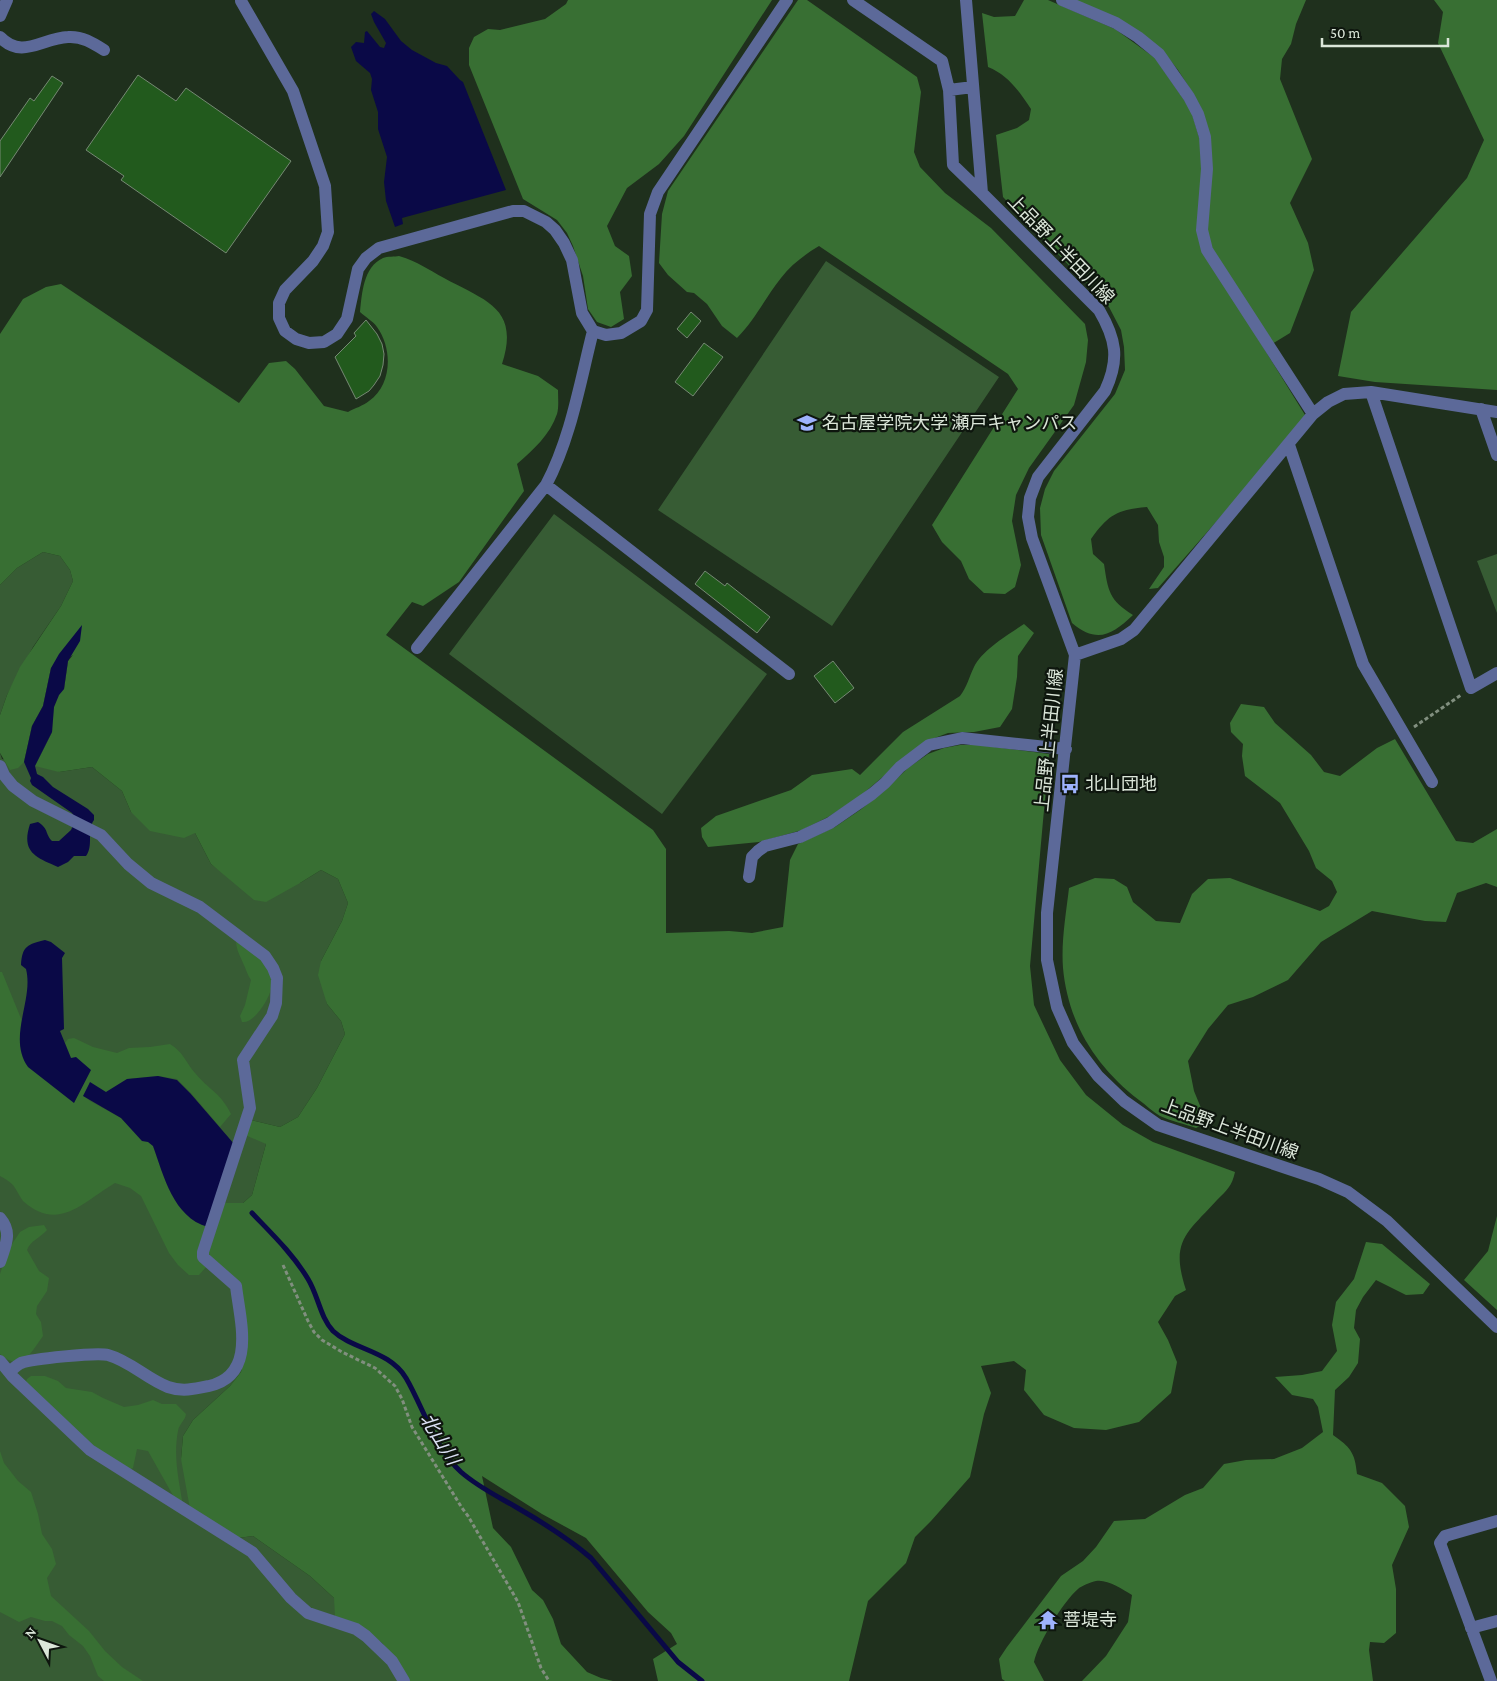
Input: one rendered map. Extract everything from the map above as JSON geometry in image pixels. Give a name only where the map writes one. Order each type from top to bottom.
[{"type":"street","points":[[0,16],[7,0]]},
{"type":"street","points":[[241,1],[293,91],[325,186],[328,232],[323,246],[313,261],[285,290],[279,303],[279,318],[285,331],[296,339],[309,343],[324,342],[337,334],[347,319],[358,269],[366,258],[379,248],[513,211],[524,211],[546,222],[555,230],[564,243],[572,260],[582,314],[594,331],[606,335],[621,332],[641,321],[647,310],[650,214],[658,192],[787,0]]},
{"type":"street","points":[[854,0],[942,61],[949,90],[954,165],[982,193]]},
{"type":"street","name":"上品野上半田川線","points":[[966,0],[982,193],[1099,310],[1108,326],[1114,344],[1115,362],[1112,376],[1105,391],[1038,477],[1030,498],[1028,517],[1032,538],[1075,655],[1047,914],[1046,960],[1058,1007],[1073,1043],[1098,1076],[1124,1101],[1158,1125],[1319,1179],[1348,1192],[1387,1221],[1497,1327]]},
{"type":"street","points":[[1062,0],[1116,23],[1138,37],[1159,54],[1189,97],[1198,114],[1206,137],[1207,169],[1202,230],[1207,250],[1313,414]]},
{"type":"street","points":[[0,37],[7,44],[18,49],[69,37],[85,39],[104,50]]},
{"type":"street","points":[[949,90],[973,87]]},
{"type":"street","points":[[417,648],[546,485],[556,466],[564,442],[594,331]]},
{"type":"street","points":[[1371,392],[1471,688],[1497,673]]},
{"type":"street","points":[[1075,655],[1121,639],[1134,630],[1313,414],[1328,402],[1344,394],[1371,392],[1497,412]]},
{"type":"street","points":[[1481,409],[1497,455]]},
{"type":"street","points":[[1288,445],[1363,664],[1432,782]]},
{"type":"street","points":[[546,485],[789,674]]},
{"type":"street","points":[[749,877],[752,858],[758,851],[765,846],[800,837],[830,823],[872,794],[900,767],[929,745],[962,738],[1066,749]]},
{"type":"street","points":[[0,766],[4,775],[13,786],[33,801],[101,835],[128,864],[151,883],[200,907],[265,956],[277,978],[276,1003],[272,1016],[243,1060],[250,1108],[203,1252],[204,1257],[236,1286],[243,1350],[239,1364],[231,1376],[219,1384],[187,1390],[170,1387],[151,1380],[119,1359],[102,1354],[22,1363],[9,1372]]},
{"type":"street","points":[[0,1218],[6,1229],[8,1239],[0,1262]]},
{"type":"street","points":[[0,1361],[90,1450],[252,1552],[291,1598],[308,1613],[356,1630],[366,1636],[392,1661],[404,1681]]},
{"type":"street","points":[[1490,1681],[1440,1543],[1445,1536],[1497,1521]]},
{"type":"street","points":[[1471,1628],[1497,1621]]},
{"type":"path","points":[[1404,734],[1471,688]]},
{"type":"path","points":[[283,1264],[314,1332],[322,1340],[342,1352],[375,1368],[395,1386],[412,1427],[468,1516],[518,1602],[542,1668],[549,1681]]},
{"type":"green space","points":[[568,0],[772,0],[684,136],[659,164],[627,188],[607,226],[615,246],[629,256],[632,276],[620,292],[624,319],[611,327],[597,322],[588,309],[583,276],[567,233],[557,220],[523,199],[469,65],[469,48],[474,37],[488,29],[500,30],[545,19],[566,4]]},
{"type":"green space","points":[[798,0],[807,0],[917,77],[921,92],[914,152],[920,167],[945,193],[991,228],[1085,324],[1088,340],[1086,362],[1074,405],[1029,468],[1016,495],[1012,521],[1021,565],[1015,587],[1005,594],[984,593],[969,579],[961,561],[942,542],[932,525],[1018,389],[1008,374],[819,246],[798,260],[785,273],[737,338],[722,326],[707,304],[694,293],[687,292],[668,275],[659,263],[662,214],[668,191]]},
{"type":"green space","points":[[1024,0],[1048,0],[1115,29],[1155,58],[1191,110],[1201,144],[1202,248],[1305,415],[1302,424],[1158,588],[1149,589],[1164,567],[1164,557],[1159,542],[1158,525],[1147,507],[1121,512],[1103,524],[1091,539],[1093,554],[1104,564],[1109,588],[1114,599],[1133,615],[1111,632],[1097,635],[1081,630],[1072,623],[1041,535],[1040,508],[1045,489],[1054,471],[1115,394],[1125,370],[1124,347],[1121,330],[1109,307],[1003,197],[996,135],[1017,128],[1029,120],[1031,109],[1007,79],[988,67],[982,13],[994,17],[1015,16]]},
{"type":"green space","points":[[1075,0],[1306,0],[1296,24],[1291,44],[1282,59],[1280,79],[1312,159],[1290,203],[1308,243],[1314,270],[1290,333],[1272,344],[1212,250],[1207,231],[1212,160],[1194,95],[1163,51]]},
{"type":"green space","points":[[1434,0],[1497,0],[1497,390],[1375,382],[1338,376],[1351,312],[1467,178],[1484,140],[1438,43],[1443,12]]},
{"type":"green space","points":[[399,256],[418,263],[473,293],[496,309],[503,318],[506,330],[506,345],[502,364],[538,376],[558,390],[558,405],[557,414],[550,429],[535,448],[517,464],[524,491],[459,582],[423,606],[412,602],[386,635],[653,830],[666,849],[666,933],[729,931],[752,933],[783,927],[790,860],[798,844],[835,827],[860,810],[883,792],[908,768],[928,754],[960,745],[979,745],[1049,754],[1030,966],[1034,1005],[1060,1060],[1086,1095],[1123,1125],[1153,1142],[1235,1172],[1229,1188],[1189,1230],[1184,1239],[1180,1260],[1181,1273],[1186,1290],[1175,1296],[1158,1322],[1177,1362],[1171,1393],[1139,1422],[1106,1430],[1074,1428],[1044,1415],[1024,1390],[1026,1370],[1014,1361],[981,1366],[991,1393],[984,1414],[970,1477],[915,1537],[906,1563],[868,1601],[849,1681],[658,1681],[653,1659],[677,1644],[671,1633],[648,1612],[586,1538],[542,1514],[482,1476],[493,1528],[511,1547],[532,1590],[543,1600],[553,1619],[561,1644],[587,1672],[613,1681],[408,1681],[382,1643],[358,1625],[335,1616],[334,1598],[310,1576],[253,1536],[238,1538],[190,1509],[181,1459],[183,1436],[193,1420],[230,1386],[241,1372],[246,1352],[239,1286],[206,1254],[224,1203],[243,1203],[252,1195],[266,1144],[245,1135],[251,1120],[280,1127],[298,1117],[317,1088],[345,1034],[341,1021],[327,1004],[318,975],[321,961],[342,921],[348,903],[338,879],[321,870],[266,902],[254,900],[211,864],[195,833],[184,838],[150,831],[131,812],[122,791],[92,767],[59,772],[35,766],[52,732],[54,707],[64,689],[68,661],[73,655],[51,668],[43,706],[32,726],[24,762],[18,768],[10,770],[0,753],[0,715],[20,667],[61,606],[73,581],[70,570],[60,556],[43,552],[17,568],[0,585],[0,334],[23,299],[46,287],[61,284],[239,403],[269,363],[286,361],[295,369],[324,406],[348,412],[367,403],[377,394],[386,376],[388,356],[382,336],[377,327],[360,312],[363,289],[367,274],[371,268],[383,258]]},
{"type":"green space","points":[[826,261],[999,377],[832,626],[658,510]]},
{"type":"green space","points":[[554,514],[767,674],[662,814],[449,654]]},
{"type":"green space","points":[[43,552],[60,556],[70,570],[73,581],[61,606],[33,647],[7,695],[0,715],[0,585],[17,568]]},
{"type":"green space","points":[[1497,554],[1497,613],[1477,561]]},
{"type":"green space","points":[[1024,624],[1034,633],[1018,656],[1012,709],[1000,727],[974,732],[948,733],[924,742],[859,797],[828,817],[802,830],[759,842],[708,847],[702,837],[701,828],[716,816],[791,790],[812,775],[852,769],[860,775],[903,732],[960,696],[974,667],[983,655],[996,643]]},
{"type":"green space","points":[[68,661],[64,689],[52,732],[40,757],[59,772],[92,767],[122,791],[131,812],[195,833],[211,864],[230,878],[300,883],[321,870],[338,879],[348,903],[342,921],[321,961],[327,1004],[341,1021],[345,1034],[317,1088],[298,1117],[280,1127],[251,1120],[266,1144],[252,1195],[243,1203],[239,1286],[246,1352],[241,1372],[230,1386],[193,1420],[183,1436],[181,1459],[238,1538],[253,1536],[310,1576],[334,1598],[358,1625],[382,1643],[408,1681],[0,1681],[0,753],[2,759],[24,762],[32,726],[43,706],[51,668]]},
{"type":"green space","points":[[1241,704],[1264,707],[1275,723],[1311,755],[1324,772],[1340,776],[1377,748],[1395,739],[1456,841],[1473,843],[1497,829],[1497,887],[1486,883],[1457,893],[1446,922],[1425,921],[1372,911],[1321,942],[1288,980],[1253,997],[1228,1005],[1208,1029],[1188,1061],[1194,1091],[1201,1108],[1202,1125],[1196,1128],[1160,1116],[1124,1087],[1097,1058],[1078,1025],[1066,988],[1063,968],[1064,928],[1069,888],[1095,878],[1114,879],[1127,887],[1133,902],[1156,921],[1180,923],[1192,894],[1208,879],[1230,878],[1320,911],[1329,906],[1337,892],[1332,881],[1316,868],[1309,851],[1280,803],[1245,776],[1242,756],[1243,744],[1231,732],[1230,723]]},
{"type":"green space","points":[[242,941],[270,969],[271,985],[270,993],[264,1004],[256,1015],[247,1022],[242,1022],[240,1016],[245,1005],[251,980],[237,948],[236,942]]},
{"type":"green space","points":[[0,972],[2,972],[22,1021],[20,1046],[71,1058],[65,1043],[68,1039],[74,1038],[93,1047],[117,1053],[129,1048],[170,1044],[184,1057],[195,1073],[219,1096],[227,1107],[231,1114],[220,1127],[177,1079],[158,1076],[127,1079],[106,1092],[83,1095],[90,1101],[121,1118],[142,1141],[148,1141],[153,1146],[166,1182],[178,1205],[196,1222],[208,1227],[207,1266],[199,1275],[189,1275],[178,1265],[169,1253],[141,1196],[130,1188],[115,1183],[71,1211],[60,1214],[48,1214],[36,1210],[23,1201],[13,1185],[0,1176]]},
{"type":"green space","points":[[1497,1216],[1497,1310],[1464,1280],[1488,1251]]},
{"type":"green space","points":[[44,1225],[47,1230],[30,1244],[27,1250],[39,1271],[49,1278],[47,1291],[37,1306],[36,1314],[41,1322],[43,1336],[25,1359],[14,1362],[0,1354],[0,1274],[8,1250],[20,1232],[29,1227]]},
{"type":"green space","points":[[1366,1242],[1382,1244],[1430,1284],[1423,1294],[1406,1295],[1376,1280],[1356,1310],[1354,1328],[1360,1339],[1358,1363],[1349,1377],[1335,1390],[1333,1435],[1351,1451],[1355,1460],[1357,1474],[1382,1483],[1405,1506],[1409,1527],[1392,1565],[1396,1589],[1396,1633],[1384,1643],[1370,1642],[1369,1650],[1373,1681],[1082,1681],[1106,1656],[1128,1622],[1132,1595],[1114,1585],[1100,1581],[1089,1583],[1078,1589],[1065,1603],[1046,1634],[1034,1662],[1044,1681],[1005,1681],[1002,1679],[999,1659],[1007,1647],[1061,1576],[1083,1561],[1096,1547],[1114,1521],[1145,1519],[1185,1495],[1203,1488],[1224,1464],[1246,1460],[1274,1459],[1302,1448],[1323,1432],[1318,1407],[1313,1399],[1292,1395],[1275,1377],[1322,1371],[1337,1351],[1332,1325],[1336,1302],[1354,1279]]},
{"type":"green space","points":[[31,1376],[45,1376],[58,1381],[66,1388],[92,1392],[124,1407],[153,1400],[162,1404],[176,1404],[186,1414],[179,1429],[176,1450],[183,1506],[175,1499],[148,1451],[137,1449],[133,1468],[127,1471],[104,1456],[25,1385],[27,1379]]},
{"type":"green space","points":[[0,1451],[4,1463],[18,1481],[31,1492],[42,1534],[52,1549],[56,1564],[47,1578],[51,1596],[89,1631],[105,1651],[122,1667],[143,1681],[104,1681],[98,1676],[90,1656],[83,1646],[69,1635],[62,1626],[52,1621],[31,1617],[19,1622],[0,1612]]},
{"type":"shaded area","points":[[374,11],[385,19],[401,41],[412,50],[436,63],[447,66],[463,82],[506,190],[402,218],[403,224],[395,227],[386,201],[384,182],[387,157],[378,129],[378,112],[371,90],[372,79],[370,73],[356,61],[351,47],[356,42],[364,43],[365,32],[367,31],[380,47],[384,48],[386,43],[371,14]]},
{"type":"shaded area","points":[[82,625],[80,641],[68,661],[64,689],[54,707],[52,732],[35,766],[37,774],[94,815],[90,829],[90,847],[86,856],[74,856],[68,862],[58,867],[32,852],[27,841],[30,824],[38,822],[44,827],[52,841],[59,841],[71,830],[76,819],[72,813],[32,785],[24,762],[32,726],[43,706],[51,668],[59,654]]},
{"type":"shaded area","points":[[45,940],[51,942],[65,953],[62,958],[64,1029],[60,1031],[71,1058],[76,1057],[91,1070],[74,1103],[28,1067],[22,1055],[20,1031],[28,981],[26,969],[21,965],[23,954],[30,945]]},
{"type":"shaded area","points":[[158,1076],[177,1080],[235,1145],[208,1227],[196,1222],[178,1205],[166,1182],[153,1146],[148,1142],[142,1141],[121,1118],[83,1096],[90,1082],[106,1092],[127,1079]]},
{"type":"building","points":[[138,75],[176,101],[186,88],[291,161],[226,253],[121,180],[124,176],[86,150]]},
{"type":"building","points":[[52,76],[63,83],[0,177],[0,141],[30,98],[34,101]]},
{"type":"building","points":[[691,312],[701,321],[687,338],[677,329]]},
{"type":"building","points":[[366,320],[382,344],[384,354],[383,365],[380,376],[374,385],[369,391],[356,399],[335,357],[356,336],[354,333]]},
{"type":"building","points":[[704,343],[723,357],[693,396],[675,382]]},
{"type":"building","points":[[705,571],[725,586],[727,583],[770,617],[757,633],[695,584]]},
{"type":"building","points":[[833,661],[854,688],[835,703],[814,676]]},
{"type":"waterway","name":"北山川","points":[[252,1213],[296,1261],[311,1285],[325,1319],[333,1331],[350,1342],[381,1356],[399,1369],[406,1378],[436,1439],[461,1472],[481,1487],[555,1531],[591,1558],[678,1662],[702,1681]]},
{"type":"place","name":"名古屋学院大学 瀬戸キャンパス","points":[[807,423]]},
{"type":"place","name":"北山団地","points":[[1070,784]]},
{"type":"place","name":"菩堤寺","points":[[1048,1620]]}]
